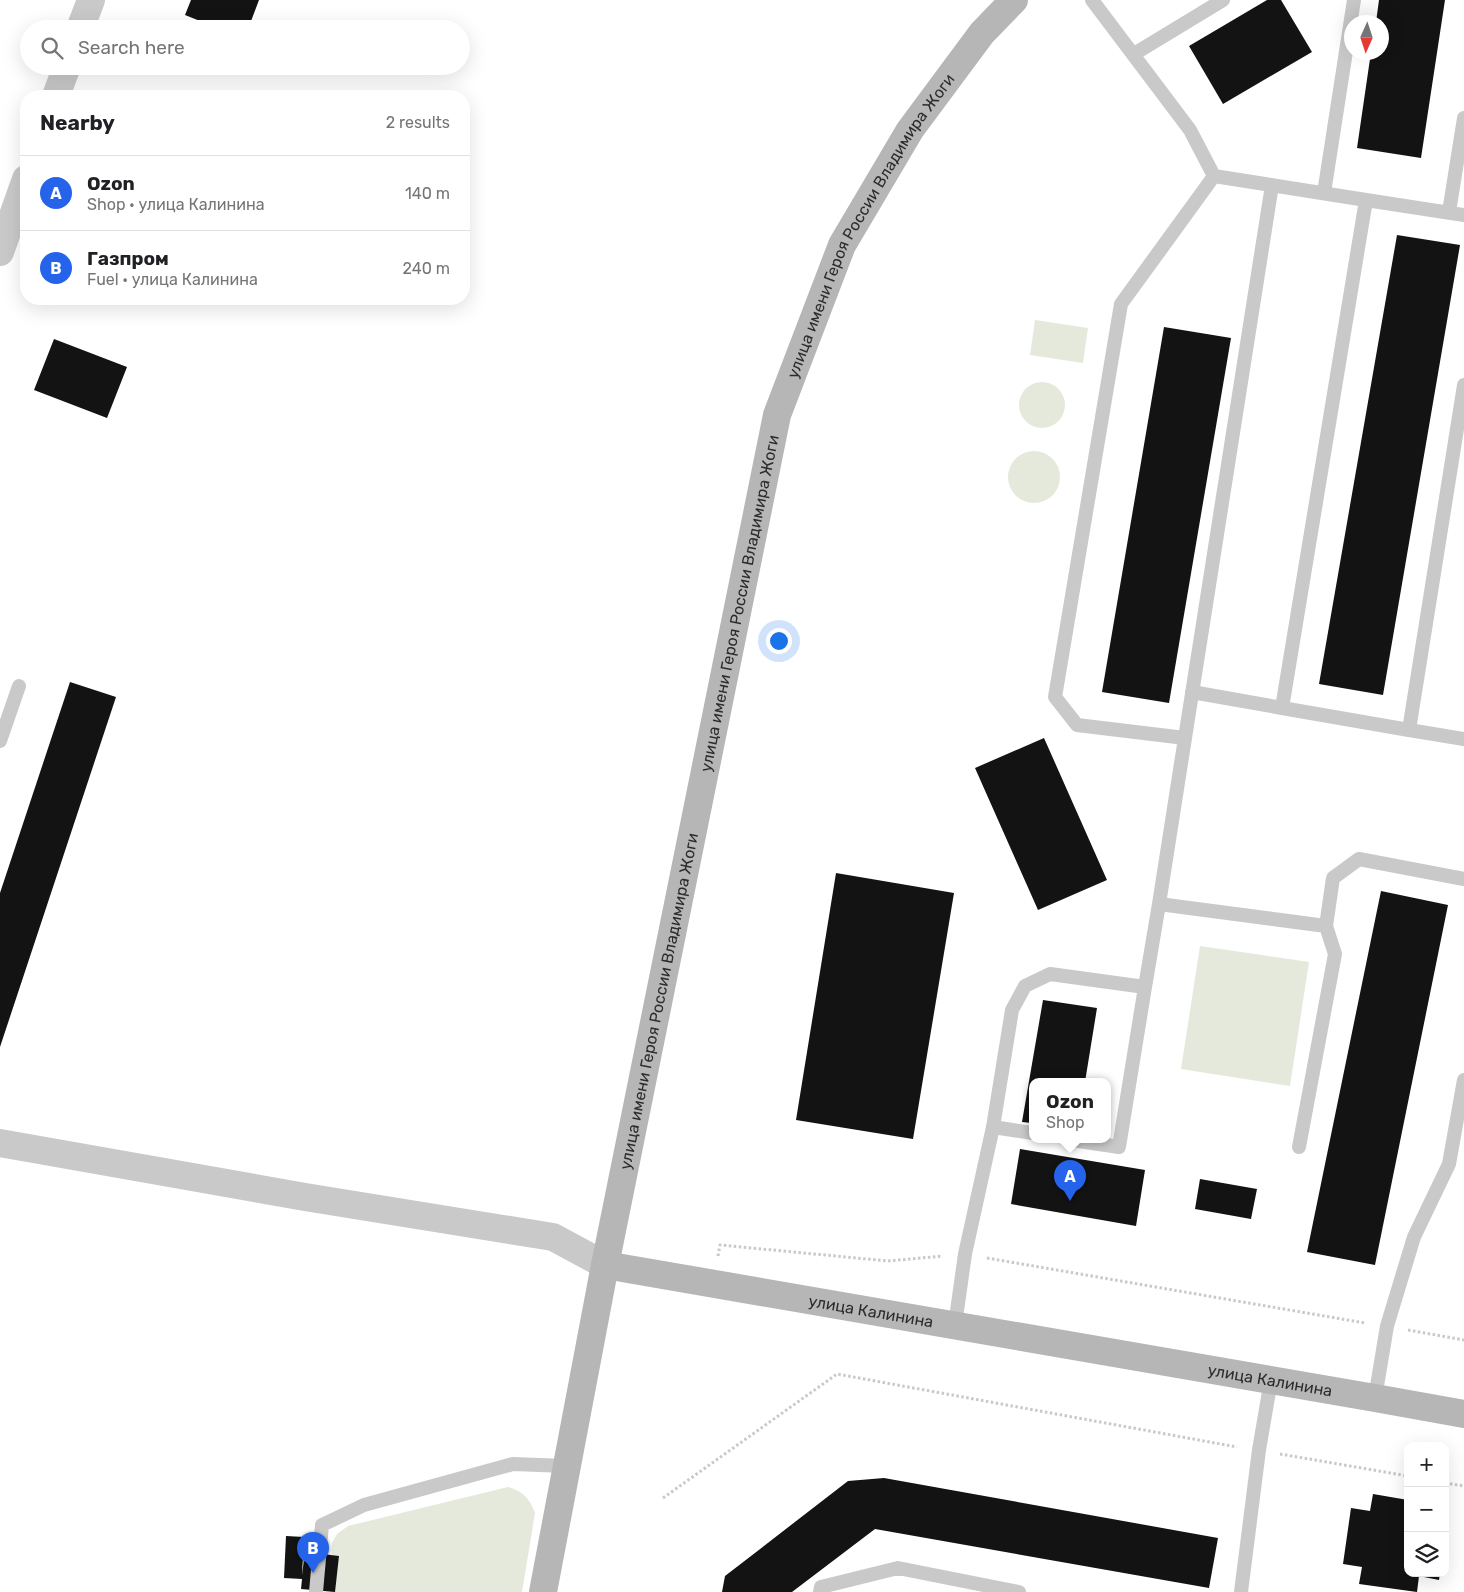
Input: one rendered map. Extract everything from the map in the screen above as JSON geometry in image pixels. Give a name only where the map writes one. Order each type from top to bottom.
[{"type":"main road","name":"улица имени Героя России Владимира Жоги","points":[[605,1265],[777,415],[842,245],[910,130],[982,33],[1014,0]]},
{"type":"main road","name":"улица Калинина","points":[[605,1265],[1464,1414]]},
{"type":"main road","points":[[543,1592],[605,1265]]},
{"type":"street","points":[[83,20],[91,0]]},
{"type":"street","points":[[58,90],[64,75]]},
{"type":"street","points":[[0,252],[20,196]]},
{"type":"street","points":[[0,1143],[305,1197],[553,1237],[605,1265]]},
{"type":"lane","points":[[1092,0],[1190,130],[1214,176]]},
{"type":"lane","points":[[1134,54],[1223,0]]},
{"type":"lane","points":[[1324,193],[1354,0]]},
{"type":"lane","points":[[1449,212],[1464,118]]},
{"type":"lane","points":[[1214,176],[1464,214]]},
{"type":"lane","points":[[1185,738],[1076,725],[1055,697],[1121,304],[1214,176]]},
{"type":"lane","points":[[1092,1143],[1119,1147],[1272,185]]},
{"type":"lane","points":[[1282,708],[1366,200]]},
{"type":"lane","points":[[1409,730],[1464,385]]},
{"type":"lane","points":[[0,741],[18,686]]},
{"type":"lane","points":[[1192,692],[1464,739]]},
{"type":"lane","points":[[1299,1146],[1335,954],[1326,926],[1333,878],[1358,859],[1464,879]]},
{"type":"lane","points":[[1159,904],[1326,926]]},
{"type":"lane","points":[[955,1325],[965,1254],[993,1127],[1012,1010],[1025,986],[1050,974],[1144,987]]},
{"type":"lane","points":[[1374,1398],[1387,1326],[1414,1236],[1449,1164],[1464,1080]]},
{"type":"lane","points":[[993,1127],[1029,1133]]},
{"type":"lane","points":[[1241,1592],[1259,1450],[1271,1380]]},
{"type":"lane","points":[[316,1592],[322,1525],[364,1505],[513,1464],[566,1466]]},
{"type":"lane","points":[[820,1592],[821,1587],[898,1568],[1019,1592]]},
{"type":"path","points":[[713,1284],[720,1245],[888,1260],[965,1254],[1464,1340]]},
{"type":"path","points":[[664,1498],[837,1374],[1404,1475]]},
{"type":"path","points":[[1449,1484],[1464,1486]]},
{"type":"shaded area","points":[[1035,320],[1088,328],[1083,363],[1030,355]]},
{"type":"shaded area","points":[[1042,382],[1055,386],[1061,392],[1065,405],[1061,418],[1055,424],[1042,428],[1029,424],[1023,418],[1019,405],[1023,392],[1029,386]]},
{"type":"shaded area","points":[[1029,451],[1039,451],[1053,458],[1060,472],[1060,482],[1053,496],[1039,503],[1029,503],[1019,499],[1012,492],[1008,482],[1008,472],[1012,462],[1019,455]]},
{"type":"shaded area","points":[[1200,946],[1309,962],[1290,1086],[1181,1069]]},
{"type":"shaded area","points":[[508,1487],[525,1496],[535,1513],[522,1592],[330,1592],[332,1543],[337,1534],[348,1526]]},
{"type":"building","points":[[191,0],[259,0],[251,20],[198,20],[185,15]]},
{"type":"building","points":[[1267,0],[1281,0],[1312,52],[1223,104],[1189,46]]},
{"type":"building","points":[[1379,0],[1445,0],[1421,158],[1357,148],[1370,60],[1389,60],[1389,15],[1377,15]]},
{"type":"building","points":[[1397,235],[1460,245],[1383,695],[1319,684]]},
{"type":"building","points":[[1164,327],[1231,338],[1169,703],[1102,692]]},
{"type":"building","points":[[54,339],[127,367],[107,418],[34,390]]},
{"type":"building","points":[[70,682],[116,697],[0,1047],[0,893]]},
{"type":"building","points":[[1044,738],[1107,880],[1038,910],[975,768]]},
{"type":"building","points":[[836,873],[954,893],[913,1139],[796,1120]]},
{"type":"building","points":[[1381,891],[1448,905],[1375,1265],[1307,1252]]},
{"type":"building","points":[[1043,1000],[1097,1008],[1086,1078],[1030,1078]]},
{"type":"building","points":[[1029,1081],[1029,1123],[1022,1122]]},
{"type":"building","points":[[1020,1149],[1145,1170],[1136,1226],[1011,1204]]},
{"type":"building","points":[[1200,1179],[1257,1189],[1251,1219],[1195,1209]]},
{"type":"building","points":[[884,1478],[1218,1538],[1209,1588],[875,1529],[792,1592],[722,1592],[725,1576],[848,1481]]},
{"type":"building","points":[[1373,1494],[1404,1499],[1404,1577],[1419,1577],[1417,1592],[1359,1584],[1362,1567],[1343,1564],[1351,1508],[1370,1511]]},
{"type":"building","points":[[286,1536],[304,1537],[302,1575],[305,1552],[339,1556],[335,1592],[301,1589],[302,1579],[284,1578]]},
{"type":"building","points":[[1424,1577],[1439,1577],[1439,1580]]},
{"type":"place","name":"Ozon","points":[[1070,1201]]},
{"type":"place","name":"Газпром","points":[[313,1573]]}]
